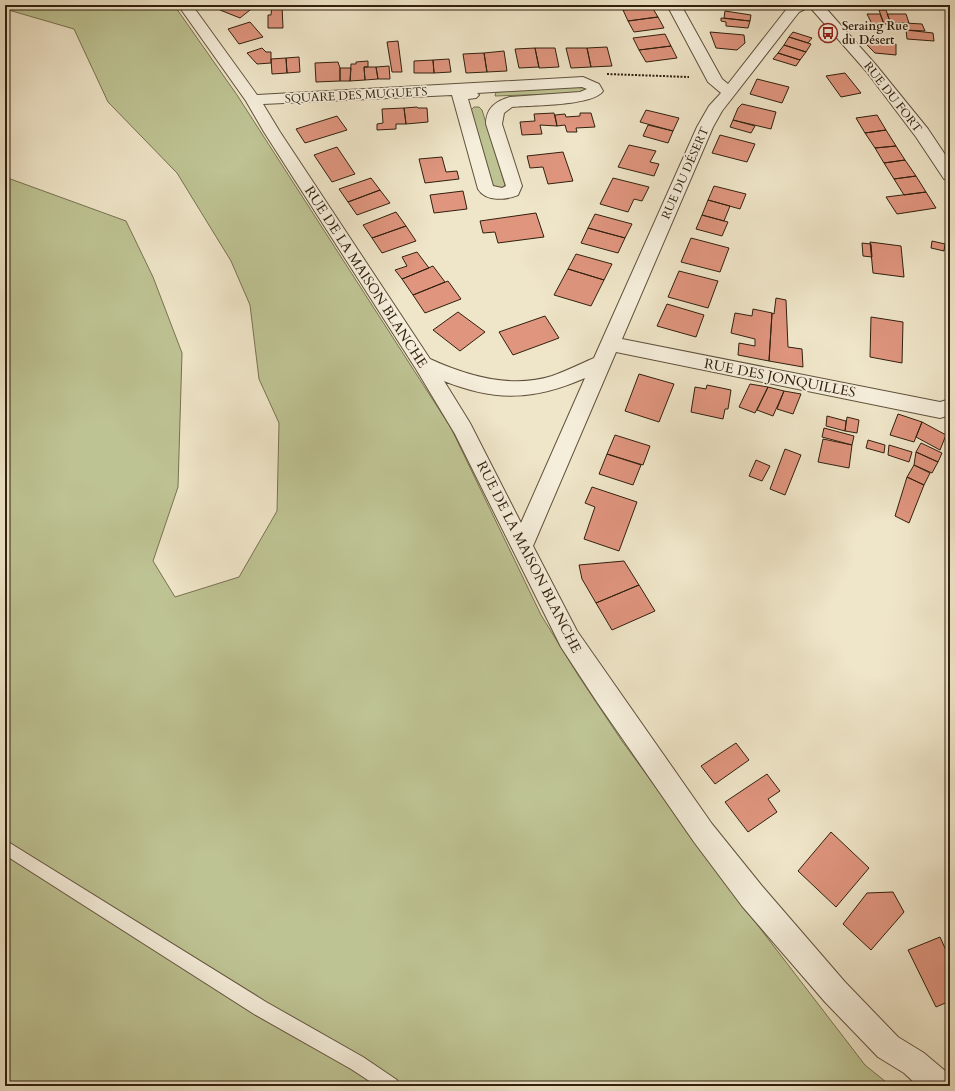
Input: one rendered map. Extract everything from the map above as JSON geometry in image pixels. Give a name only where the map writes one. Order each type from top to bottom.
[{"type":"street","name":"RUE DE LA MAISON BLANCHE","points":[[185,5],[253,100],[272,132],[423,364],[463,429],[569,640],[699,827],[752,896],[835,992],[888,1047],[914,1063],[940,1086]]},
{"type":"street","points":[[674,5],[716,82],[730,92]]},
{"type":"street","name":"RUE DU DÉSERT","points":[[522,546],[705,127],[715,109],[794,10],[802,5]]},
{"type":"street","name":"RUE DU FORT","points":[[815,5],[871,68],[922,133],[950,175]]},
{"type":"street","name":"SQUARE DES MUGUETS","points":[[253,100],[583,82],[594,87],[594,91],[584,96],[510,102],[500,106],[458,90]]},
{"type":"street","points":[[458,90],[486,189],[495,194],[505,194],[512,191],[514,186],[494,124],[494,116],[500,106]]},
{"type":"street","name":"RUE DES JONQUILLES","points":[[611,344],[940,410],[950,407]]},
{"type":"street","points":[[423,364],[443,374],[467,382],[511,388],[552,383],[602,363]]},
{"type":"lane","points":[[5,847],[260,1008],[357,1064],[391,1086]]},
{"type":"path","points":[[607,73],[690,77]]},
{"type":"green space","points":[[5,5],[174,5],[237,95],[451,428],[541,615],[578,675],[622,741],[736,897],[865,1065],[891,1086],[5,1086],[5,177],[126,221],[153,277],[182,353],[178,487],[153,561],[175,597],[239,577],[277,511],[279,423],[259,379],[250,305],[231,261],[177,173],[108,102],[74,29],[5,9]]},
{"type":"green space","points":[[584,86],[585,90],[582,93],[495,96],[496,92]]},
{"type":"green space","points":[[474,107],[479,107],[482,110],[505,185],[501,189],[494,187],[491,181],[471,110]]},
{"type":"building","points":[[227,5],[255,6],[240,18],[220,10]]},
{"type":"building","points":[[272,5],[282,5],[283,28],[268,28],[268,15],[271,15]]},
{"type":"building","points":[[652,7],[658,17],[628,21],[623,10]]},
{"type":"building","points":[[879,10],[886,10],[891,24],[884,24]]},
{"type":"building","points":[[725,11],[751,15],[750,21],[724,18]]},
{"type":"building","points":[[867,14],[880,14],[884,24],[872,24]]},
{"type":"building","points":[[887,14],[906,14],[909,23],[891,23]]},
{"type":"building","points":[[658,17],[664,28],[634,32],[628,21]]},
{"type":"building","points":[[721,18],[750,21],[748,28],[726,26],[726,22],[721,21]]},
{"type":"building","points":[[250,22],[263,37],[239,44],[228,29]]},
{"type":"building","points":[[905,23],[922,24],[925,31],[906,30]]},
{"type":"building","points":[[906,30],[933,33],[934,41],[907,39]]},
{"type":"building","points":[[710,32],[744,35],[745,43],[737,50],[716,48]]},
{"type":"building","points":[[793,32],[812,38],[808,43],[789,37]]},
{"type":"building","points":[[665,34],[671,46],[639,50],[633,38]]},
{"type":"building","points":[[789,37],[811,44],[806,52],[784,45]]},
{"type":"building","points":[[398,41],[402,72],[392,72],[387,42]]},
{"type":"building","points":[[863,41],[896,44],[896,55],[875,53]]},
{"type":"building","points":[[784,45],[806,52],[800,60],[778,53]]},
{"type":"building","points":[[671,46],[677,58],[646,62],[639,50]]},
{"type":"building","points":[[607,47],[612,66],[591,67],[587,48]]},
{"type":"building","points":[[262,48],[266,52],[271,52],[271,63],[257,64],[247,53]]},
{"type":"building","points":[[535,48],[539,67],[519,68],[515,49]]},
{"type":"building","points":[[535,48],[555,48],[559,67],[539,68]]},
{"type":"building","points":[[566,48],[587,48],[591,67],[571,68]]},
{"type":"building","points":[[504,51],[507,71],[487,72],[484,53]]},
{"type":"building","points":[[484,53],[487,72],[466,73],[463,54]]},
{"type":"building","points":[[778,53],[800,60],[796,66],[773,59]]},
{"type":"building","points":[[299,57],[300,72],[287,73],[286,58]]},
{"type":"building","points":[[286,58],[287,73],[272,74],[271,59]]},
{"type":"building","points":[[449,59],[451,72],[434,73],[433,60]]},
{"type":"building","points":[[433,60],[434,73],[414,73],[414,61]]},
{"type":"building","points":[[368,61],[368,67],[364,67],[365,80],[350,81],[351,64]]},
{"type":"building","points":[[338,62],[340,68],[340,81],[316,82],[315,63]]},
{"type":"building","points":[[389,66],[390,79],[378,79],[376,67]]},
{"type":"building","points":[[364,67],[376,67],[378,79],[365,80]]},
{"type":"building","points":[[340,68],[351,68],[350,81],[340,81]]},
{"type":"building","points":[[845,73],[861,93],[841,97],[826,76]]},
{"type":"building","points":[[757,79],[789,87],[782,103],[750,94]]},
{"type":"building","points":[[742,104],[776,112],[771,129],[733,120],[738,108]]},
{"type":"building","points":[[404,108],[427,108],[428,122],[406,124]]},
{"type":"building","points":[[404,108],[406,124],[396,124],[396,129],[377,130],[377,124],[383,123],[382,109]]},
{"type":"building","points":[[646,110],[679,118],[673,131],[640,122]]},
{"type":"building","points":[[554,113],[557,126],[540,125],[542,134],[522,135],[520,122],[535,121],[534,114]]},
{"type":"building","points":[[580,113],[591,113],[595,127],[576,128],[577,132],[567,132],[565,125],[557,126],[555,115],[565,114],[566,117],[580,116]]},
{"type":"building","points":[[877,115],[886,130],[865,133],[856,118]]},
{"type":"building","points":[[337,116],[347,130],[305,143],[296,129]]},
{"type":"building","points":[[733,120],[755,126],[751,133],[730,127]]},
{"type":"building","points":[[648,125],[673,131],[668,143],[643,136]]},
{"type":"building","points":[[886,130],[896,146],[875,148],[865,133]]},
{"type":"building","points":[[720,135],[755,144],[747,162],[712,153]]},
{"type":"building","points":[[629,145],[656,151],[650,162],[659,164],[654,176],[618,167]]},
{"type":"building","points":[[896,146],[905,160],[884,163],[875,148]]},
{"type":"building","points":[[337,147],[355,174],[332,182],[314,155]]},
{"type":"building","points":[[563,152],[573,181],[548,184],[543,167],[530,168],[527,156]]},
{"type":"building","points":[[442,157],[446,172],[457,171],[459,179],[425,183],[419,159]]},
{"type":"building","points":[[905,160],[916,176],[894,179],[884,163]]},
{"type":"building","points":[[916,176],[926,192],[904,195],[894,179]]},
{"type":"building","points":[[371,178],[380,190],[348,202],[339,189]]},
{"type":"building","points":[[613,178],[649,187],[642,201],[634,199],[628,212],[600,204]]},
{"type":"building","points":[[714,186],[746,194],[740,209],[708,200]]},
{"type":"building","points":[[380,190],[390,203],[357,215],[348,202]]},
{"type":"building","points":[[463,191],[467,209],[434,213],[430,195]]},
{"type":"building","points":[[926,192],[936,208],[897,214],[886,197]]},
{"type":"building","points":[[708,200],[730,206],[724,221],[702,215]]},
{"type":"building","points":[[396,212],[406,226],[372,238],[363,225]]},
{"type":"building","points":[[536,213],[544,237],[498,243],[495,232],[483,233],[480,221]]},
{"type":"building","points":[[595,214],[632,224],[625,238],[588,228]]},
{"type":"building","points":[[702,215],[728,222],[722,236],[696,229]]},
{"type":"building","points":[[406,226],[416,241],[382,253],[372,238]]},
{"type":"building","points":[[588,228],[625,238],[618,253],[581,243]]},
{"type":"building","points":[[691,238],[729,248],[720,272],[681,262]]},
{"type":"building","points":[[932,241],[945,244],[944,251],[931,248]]},
{"type":"building","points":[[870,242],[901,246],[904,277],[873,273]]},
{"type":"building","points":[[862,243],[871,244],[872,257],[863,256]]},
{"type":"building","points":[[417,252],[429,268],[402,279],[395,270],[407,266],[402,257]]},
{"type":"building","points":[[576,254],[612,264],[604,280],[568,269]]},
{"type":"building","points":[[433,266],[445,282],[413,295],[402,279]]},
{"type":"building","points":[[568,269],[604,280],[591,306],[554,295]]},
{"type":"building","points":[[679,271],[718,281],[708,308],[668,297]]},
{"type":"building","points":[[448,281],[461,299],[425,313],[413,295]]},
{"type":"building","points":[[776,298],[786,300],[788,347],[802,349],[803,367],[769,361],[772,313],[774,314]]},
{"type":"building","points":[[667,304],[704,315],[696,337],[657,326]]},
{"type":"building","points":[[753,309],[772,313],[769,361],[738,355],[739,343],[755,346],[755,339],[731,333],[735,313],[752,316]]},
{"type":"building","points":[[458,312],[485,332],[460,351],[433,330]]},
{"type":"building","points":[[545,316],[559,338],[513,355],[499,332]]},
{"type":"building","points":[[871,317],[903,322],[902,363],[870,357]]},
{"type":"building","points":[[639,374],[674,384],[659,422],[625,411]]},
{"type":"building","points":[[750,384],[768,387],[755,413],[739,407]]},
{"type":"building","points":[[707,385],[731,390],[728,409],[725,409],[723,419],[691,412],[695,387],[706,389]]},
{"type":"building","points":[[768,387],[784,391],[773,416],[757,410]]},
{"type":"building","points":[[784,391],[801,394],[793,414],[777,409]]},
{"type":"building","points":[[898,414],[922,422],[914,442],[890,435]]},
{"type":"building","points":[[827,416],[846,421],[845,431],[826,426]]},
{"type":"building","points":[[847,417],[859,420],[857,433],[845,431]]},
{"type":"building","points":[[922,422],[946,435],[940,450],[916,437]]},
{"type":"building","points":[[824,428],[854,436],[852,445],[822,437]]},
{"type":"building","points":[[615,435],[650,446],[643,465],[607,454]]},
{"type":"building","points":[[823,439],[852,445],[849,468],[818,462]]},
{"type":"building","points":[[868,440],[885,445],[884,453],[866,448]]},
{"type":"building","points":[[921,443],[942,453],[938,462],[916,452]]},
{"type":"building","points":[[889,445],[912,452],[909,462],[888,455]]},
{"type":"building","points":[[785,449],[801,455],[785,495],[770,489]]},
{"type":"building","points":[[916,452],[938,462],[932,473],[914,465]]},
{"type":"building","points":[[607,454],[641,465],[633,485],[599,474]]},
{"type":"building","points":[[756,460],[770,466],[762,481],[749,476]]},
{"type":"building","points":[[914,465],[930,473],[924,485],[907,477]]},
{"type":"building","points":[[907,477],[924,485],[909,523],[895,516]]},
{"type":"building","points":[[592,487],[637,502],[619,551],[584,539],[595,507],[585,503]]},
{"type":"building","points":[[624,561],[639,585],[596,603],[582,579],[579,565]]},
{"type":"building","points":[[639,585],[655,611],[612,630],[596,603]]},
{"type":"building","points":[[736,743],[749,760],[715,784],[701,766]]},
{"type":"building","points":[[767,774],[780,791],[768,799],[777,812],[748,832],[725,802]]},
{"type":"building","points":[[831,832],[869,868],[836,907],[798,871]]},
{"type":"building","points":[[893,892],[904,912],[871,950],[843,924],[867,893]]},
{"type":"building","points":[[940,937],[950,959],[950,1001],[936,1007],[908,950]]},
{"type":"place","name":"Seraing Rue du Désert","points":[[828,33]]}]
